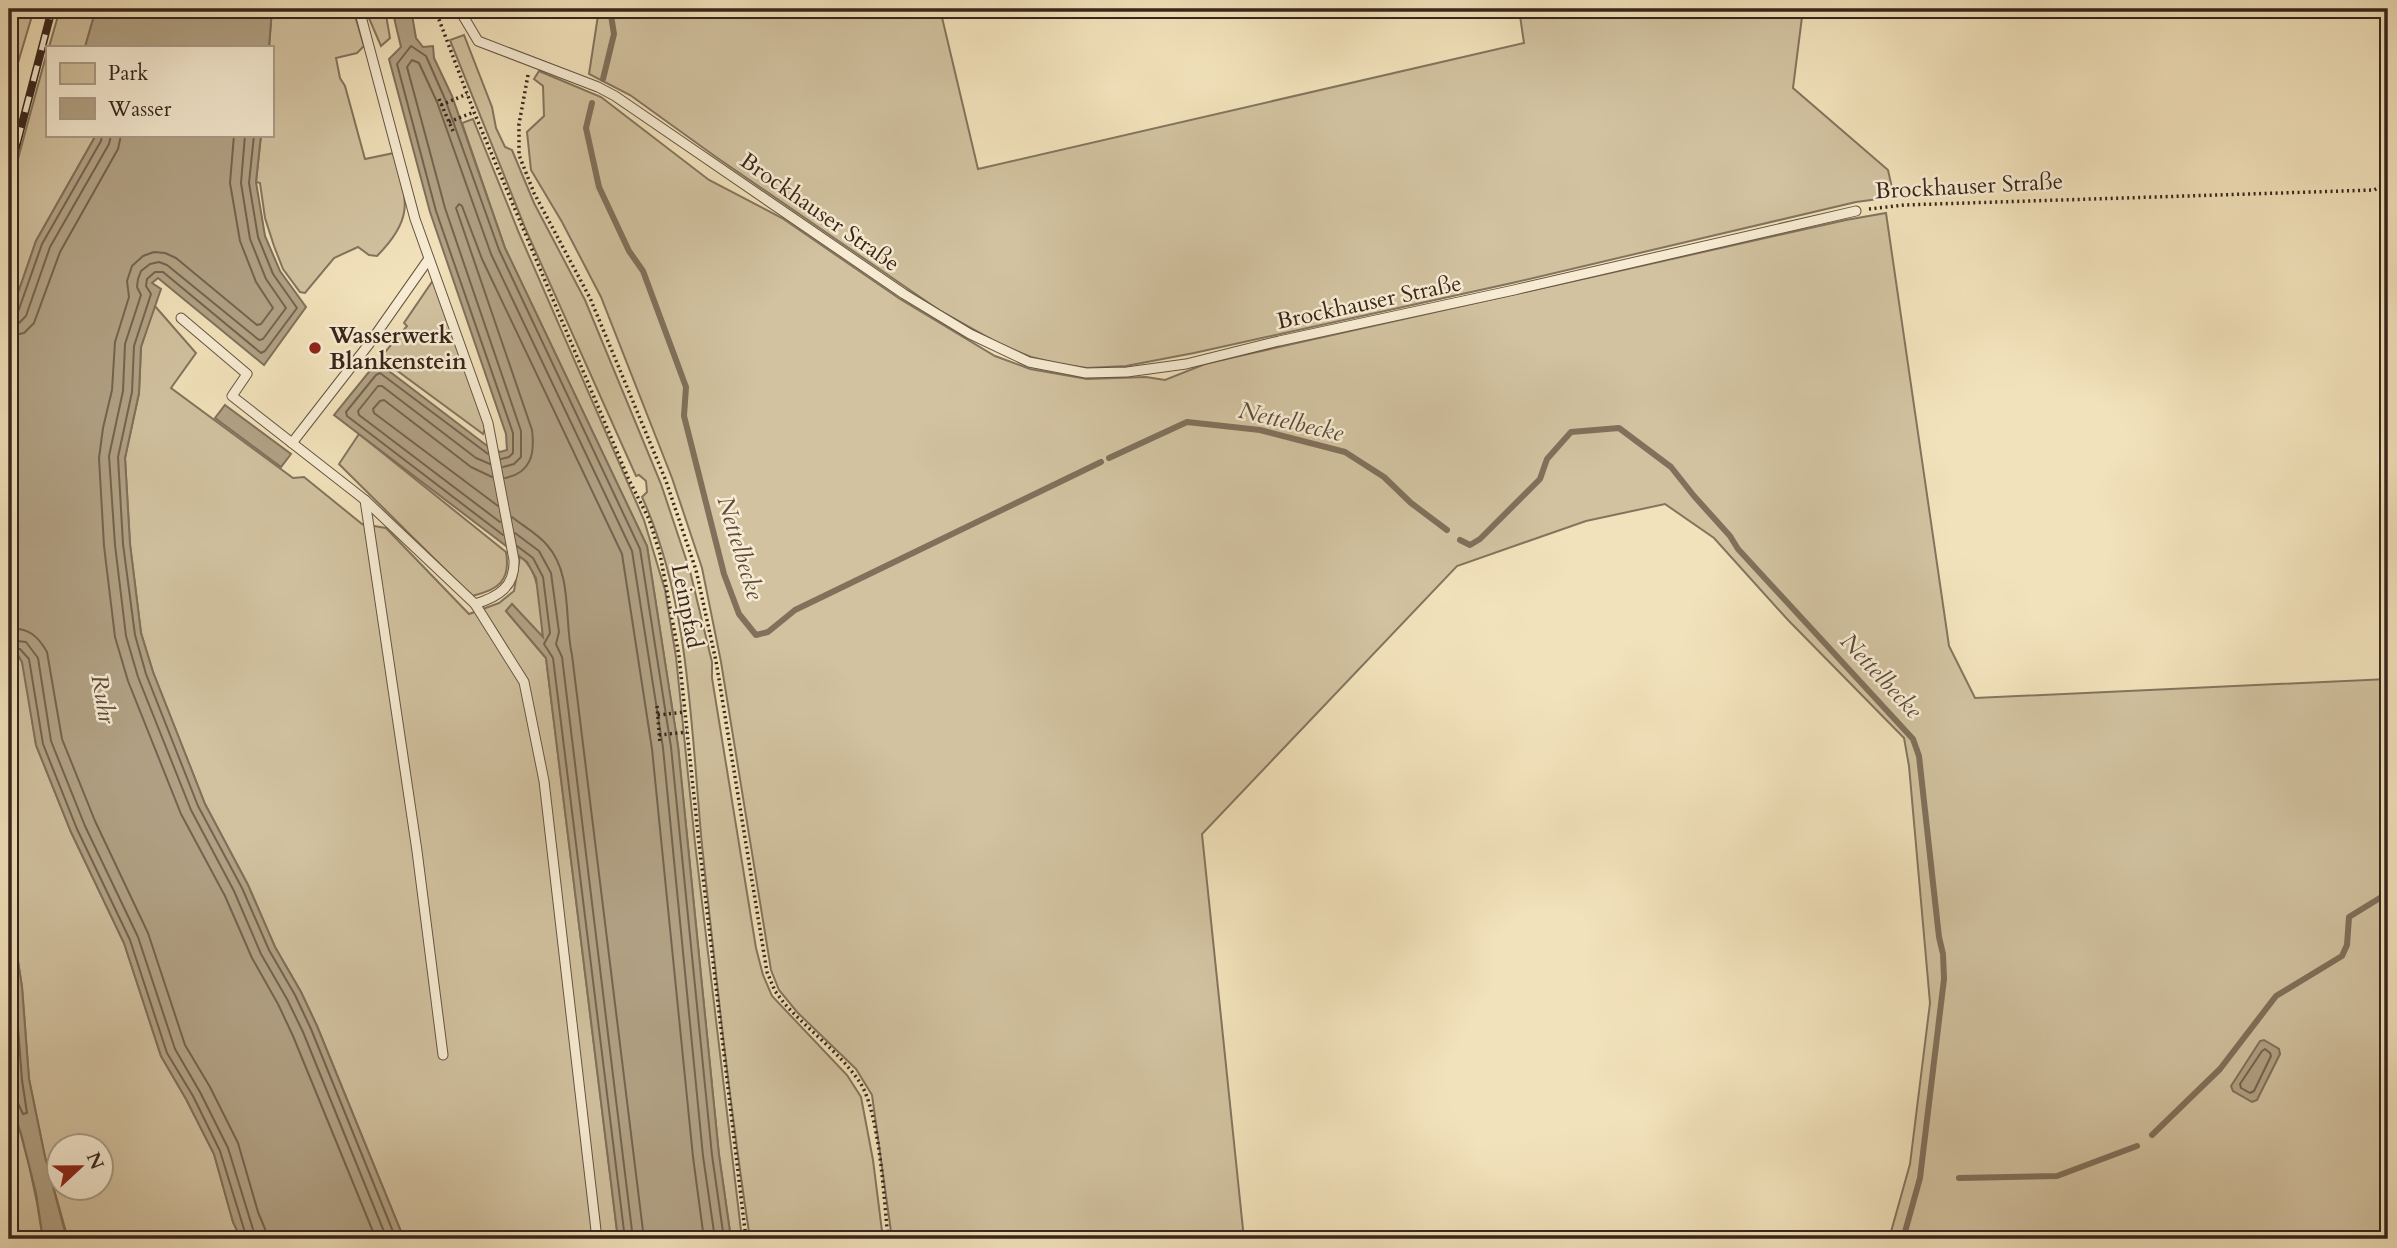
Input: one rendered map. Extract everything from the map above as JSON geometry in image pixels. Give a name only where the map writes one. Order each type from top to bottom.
[{"type":"lane","points":[[359,9],[415,219],[488,423],[514,567],[507,587],[498,596],[475,604]]},
{"type":"lane","name":"Brockhauser Straße","points":[[459,9],[478,41],[598,87],[631,105],[904,294],[970,334],[1028,362],[1086,373],[1126,372],[1186,364],[1856,211]]},
{"type":"lane","points":[[292,443],[369,344],[428,260]]},
{"type":"lane","points":[[181,318],[247,374],[232,396],[365,500],[475,604],[523,682],[544,781],[597,1239]]},
{"type":"lane","points":[[365,500],[417,851],[443,1055]]},
{"type":"path","name":"Leinpfad","points":[[435,9],[474,112],[629,480],[649,519],[668,589],[679,656],[746,1239]]},
{"type":"path","points":[[438,21],[445,17]]},
{"type":"path","points":[[528,61],[519,124],[519,155],[534,193],[590,298],[666,481],[696,569],[714,650],[767,972],[783,1003],[853,1072],[867,1095],[874,1125],[888,1239]]},
{"type":"path","points":[[453,131],[440,102],[467,94]]},
{"type":"path","points":[[449,122],[474,112]]},
{"type":"path","name":"Brockhauser Straße","points":[[1856,211],[1905,205],[2374,190],[2388,183]]},
{"type":"path","points":[[657,706],[660,744]]},
{"type":"path","points":[[658,715],[685,712]]},
{"type":"path","points":[[659,735],[687,732]]},
{"type":"green space","points":[[9,9],[34,9],[9,93]]},
{"type":"green space","points":[[60,9],[96,9],[85,46],[49,46]]},
{"type":"green space","points":[[272,9],[353,9],[364,46],[357,53],[336,58],[340,78],[345,86],[365,159],[394,153],[404,196],[403,219],[389,243],[377,256],[369,255],[358,247],[334,258],[305,293],[300,292],[283,269],[265,218],[260,183],[256,182],[261,136],[273,136],[273,46],[269,46]]},
{"type":"green space","points":[[365,9],[385,9],[390,38],[381,46]]},
{"type":"green space","points":[[599,9],[940,9],[978,169],[1524,43],[1519,9],[1803,9],[1793,88],[1888,170],[1894,197],[1856,202],[1512,283],[1194,353],[1126,366],[1087,368],[1059,364],[1031,357],[1000,344],[939,310],[630,95],[589,74]]},
{"type":"green space","points":[[464,35],[492,107],[496,128],[505,147],[512,150],[534,203],[585,300],[661,484],[690,571],[712,662],[712,678],[756,948],[763,975],[772,996],[847,1075],[861,1097],[873,1160],[883,1239],[750,1239],[718,993],[686,668],[670,580],[658,537],[642,497],[647,492],[646,481],[639,475],[636,476],[526,230],[450,40]]},
{"type":"green space","points":[[46,56],[46,136],[95,136],[36,241],[9,319],[9,192]]},
{"type":"green space","points":[[539,71],[601,97],[709,180],[782,218],[900,299],[995,356],[1030,369],[1087,379],[1146,377],[1165,380],[1205,364],[1239,356],[1886,213],[1949,646],[1975,698],[2388,679],[2388,1239],[1889,1239],[1910,1164],[1930,1003],[1909,766],[1904,738],[1788,620],[1714,538],[1665,504],[1586,521],[1457,566],[1202,834],[1244,1239],[892,1239],[872,1095],[856,1069],[797,1012],[779,990],[771,970],[721,662],[702,568],[672,478],[601,297],[531,170],[527,132],[544,116],[543,86],[534,79]]},
{"type":"green space","points":[[473,119],[519,233],[644,520],[665,590],[676,657],[742,1239],[731,1239],[719,1155],[678,746],[647,546],[505,248],[462,123]]},
{"type":"green space","points":[[434,279],[486,427],[483,434],[380,358],[407,326],[404,323]]},
{"type":"green space","points":[[154,305],[196,353],[171,388],[293,478],[304,477],[362,524],[386,528],[469,614],[499,603],[514,591],[520,556],[533,573],[539,594],[543,638],[512,604],[506,611],[546,658],[618,1239],[404,1239],[317,1026],[205,804],[153,672],[141,633],[130,544],[125,458],[139,393],[141,347]]},
{"type":"green space","points":[[359,434],[506,552],[506,570],[501,583],[489,591],[472,596],[339,464]]},
{"type":"green space","points":[[18,655],[25,674],[36,745],[71,832],[124,943],[161,1056],[214,1154],[233,1222],[241,1239],[68,1239],[58,1202],[116,1202],[116,1132],[46,1132],[46,1161],[29,1079],[22,987],[9,903],[9,656]]},
{"type":"green space","points":[[9,1096],[29,1167],[43,1239],[9,1239]]},
{"type":"water","points":[[96,9],[272,9],[269,46],[85,46]]},
{"type":"water","points":[[392,9],[411,9],[416,38],[423,47],[433,46],[434,58],[452,96],[505,248],[647,546],[678,746],[719,1155],[731,1239],[618,1239],[546,658],[506,611],[512,604],[543,637],[536,578],[527,562],[334,415],[377,362],[486,445],[500,452],[507,450],[506,434],[430,212],[389,59],[401,47]]},
{"type":"water","name":"Ruhr","points":[[95,136],[261,136],[256,182],[265,236],[280,271],[306,307],[264,365],[158,278],[152,283],[161,289],[141,347],[139,393],[125,458],[130,544],[141,633],[153,672],[205,804],[317,1026],[404,1239],[241,1239],[233,1222],[214,1154],[161,1056],[124,943],[71,832],[36,745],[22,662],[18,655],[9,656],[9,319],[36,241]]},
{"type":"water","points":[[225,405],[291,454],[281,467],[215,418]]},
{"type":"water","points":[[9,903],[22,987],[29,1079],[46,1161],[46,1202],[57,1202],[67,1239],[43,1239],[36,1193],[9,1096]]},
{"type":"water","points":[[2264,1040],[2279,1049],[2280,1054],[2257,1100],[2252,1102],[2233,1091],[2231,1086],[2260,1041]]},
{"type":"waterway","name":"Nettelbecke","points":[[603,79],[614,34],[610,9]]},
{"type":"waterway","name":"Nettelbecke","points":[[592,103],[586,128],[599,187],[629,251],[643,271],[686,387],[684,416],[724,574],[739,614],[756,635],[768,632],[795,610],[1101,462]]},
{"type":"waterway","name":"Nettelbecke","points":[[1109,458],[1187,422],[1260,430],[1345,452],[1384,477],[1411,503],[1447,530]]},
{"type":"waterway","name":"Nettelbecke","points":[[1460,540],[1470,545],[1480,539],[1540,479],[1547,459],[1571,432],[1619,428],[1671,467],[1738,549],[1913,739],[1919,756],[1944,979],[1920,1178],[1903,1239]]},
{"type":"waterway","points":[[2152,1135],[2220,1069],[2276,996],[2342,956],[2347,945],[2349,917],[2388,893]]},
{"type":"waterway","points":[[1959,1178],[2057,1176],[2137,1146]]},
{"type":"railway","points":[[9,174],[52,9]]},
{"type":"place","name":"Wasserwerk Blankenstein","points":[[315,348]]}]
